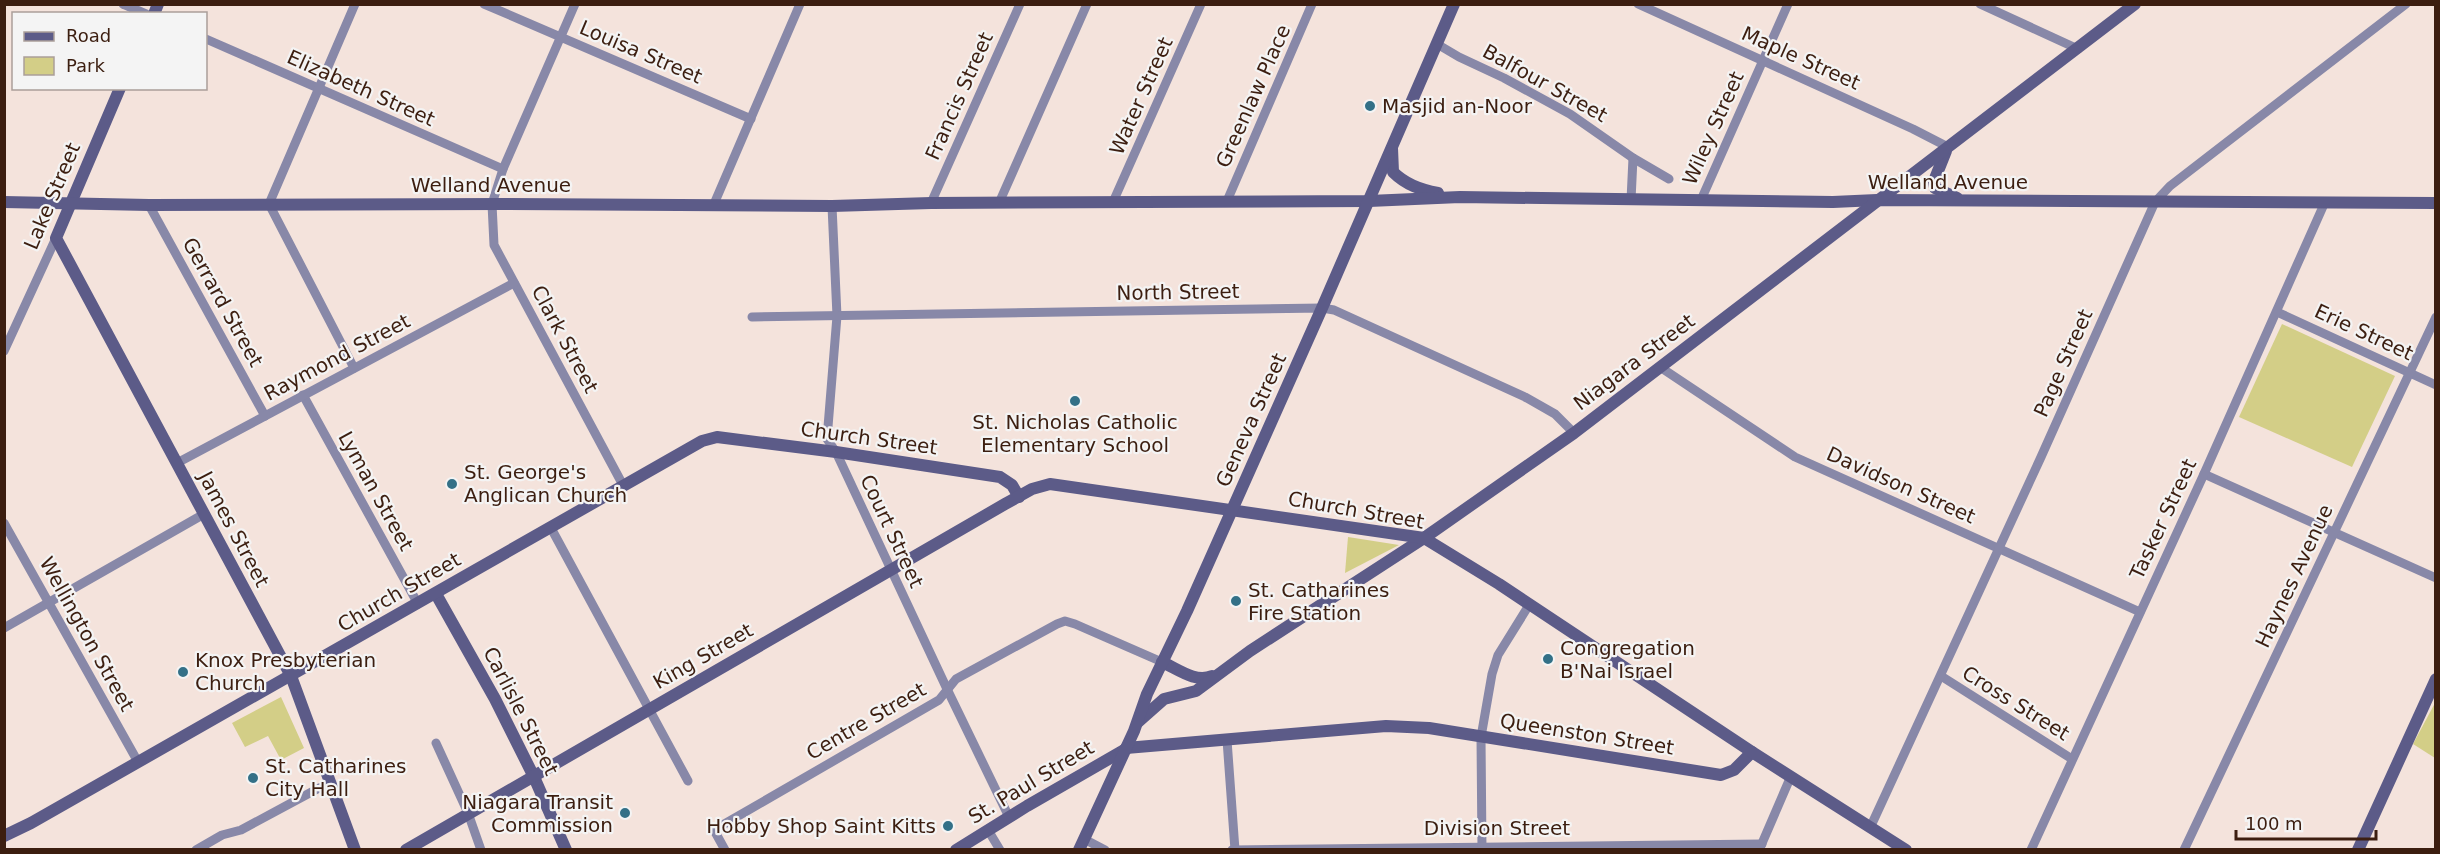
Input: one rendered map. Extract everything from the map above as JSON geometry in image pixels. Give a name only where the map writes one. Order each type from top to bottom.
[{"type":"main road","name":"Geneva Street","points":[[1082,844],[1138,722],[1147,694],[1322,308],[1454,4]]},
{"type":"main road","name":"Niagara Street","points":[[1138,722],[1164,699],[1196,692],[1216,675],[1424,538],[1574,433],[2135,4]]},
{"type":"main road","name":"Lake Street","points":[[56,238],[119,90]]},
{"type":"main road","points":[[1392,144],[1393,172],[1402,182],[1423,190],[1460,197]]},
{"type":"main road","points":[[1948,147],[1934,181],[1935,188],[1949,196],[1970,201]]},
{"type":"main road","name":"Welland Avenue","points":[[4,202],[149,206],[269,204],[832,206],[931,203],[1369,201],[1460,197],[1833,202],[1877,200],[2436,203]]},
{"type":"main road","name":"James Street","points":[[56,238],[291,676],[355,849]]},
{"type":"main road","name":"Church Street","points":[[4,836],[291,676],[702,441],[717,437],[836,452],[1000,477],[1012,485],[1019,496],[1042,485],[1050,484],[1424,538],[1499,584],[1752,752]]},
{"type":"main road","name":"King Street","points":[[406,849],[1019,496]]},
{"type":"main road","name":"Carlisle Street","points":[[435,594],[495,699],[534,777],[566,849]]},
{"type":"main road","points":[[1162,662],[1194,677],[1209,678],[1216,675]]},
{"type":"main road","points":[[2358,849],[2434,685]]},
{"type":"main road","name":"Queenston Street","points":[[1126,748],[1386,726],[1429,728],[1721,775],[1734,770],[1752,752]]},
{"type":"main road","name":"St. Paul Street","points":[[956,849],[1126,748]]},
{"type":"main road","points":[[1752,752],[1906,849]]},
{"type":"street","points":[[123,4],[141,12]]},
{"type":"street","points":[[354,368],[269,204],[355,4]]},
{"type":"street","name":"Louisa Street","points":[[484,4],[751,119]]},
{"type":"street","points":[[492,204],[503,169],[575,4]]},
{"type":"street","points":[[714,204],[800,4]]},
{"type":"street","name":"Francis Street","points":[[931,203],[1020,4]]},
{"type":"street","points":[[999,203],[1087,4]]},
{"type":"street","name":"Water Street","points":[[1113,202],[1201,4]]},
{"type":"street","name":"Greenlaw Place","points":[[1227,201],[1312,4]]},
{"type":"street","name":"Maple Street","points":[[1638,4],[1764,60],[1948,147]]},
{"type":"street","name":"Wiley Street","points":[[1701,200],[1788,4]]},
{"type":"street","points":[[1980,4],[2078,49]]},
{"type":"street","name":"Page Street","points":[[1870,828],[2155,202],[2170,186],[2406,4]]},
{"type":"street","name":"Elizabeth Street","points":[[207,39],[503,169]]},
{"type":"street","name":"Balfour Street","points":[[1437,44],[1570,114],[1633,158],[1670,178]]},
{"type":"street","points":[[1631,200],[1633,158]]},
{"type":"street","name":"Tasker Street","points":[[2031,849],[2204,474],[2325,202]]},
{"type":"street","name":"Clark Street","points":[[492,204],[494,245],[624,487]]},
{"type":"street","name":"Gerrard Street","points":[[149,206],[265,416]]},
{"type":"street","name":"Court Street","points":[[832,206],[837,316],[827,439],[836,452],[1009,817]]},
{"type":"street","name":"Lake Street","points":[[4,351],[56,238]]},
{"type":"street","name":"Raymond Street","points":[[177,463],[514,283]]},
{"type":"street","name":"North Street","points":[[752,317],[1322,308],[1334,310],[1525,397],[1555,414],[1574,433]]},
{"type":"street","name":"Erie Street","points":[[2277,312],[2436,385]]},
{"type":"street","name":"Haynes Avenue","points":[[2184,849],[2436,317]]},
{"type":"street","name":"Davidson Street","points":[[1660,368],[1795,457],[2140,612]]},
{"type":"street","name":"Lyman Street","points":[[303,395],[418,604]]},
{"type":"street","points":[[2204,474],[2436,578]]},
{"type":"street","points":[[4,628],[204,514]]},
{"type":"street","name":"Wellington Street","points":[[4,523],[138,762]]},
{"type":"street","points":[[551,528],[688,781]]},
{"type":"street","points":[[1482,848],[1481,737],[1492,674],[1498,655],[1529,606]]},
{"type":"street","name":"Centre Street","points":[[725,849],[714,830],[939,700],[956,679],[1065,621],[1162,662]]},
{"type":"street","name":"Cross Street","points":[[1941,676],[2072,759]]},
{"type":"street","points":[[1227,740],[1234,849]]},
{"type":"street","points":[[436,743],[468,813],[481,849]]},
{"type":"street","points":[[1760,847],[1791,776]]},
{"type":"street","points":[[196,849],[222,835],[241,830],[318,788],[331,784]]},
{"type":"street","points":[[988,830],[1000,849]]},
{"type":"street","points":[[1082,844],[1106,849]]},
{"type":"street","name":"Division Street","points":[[1234,849],[1760,847]]},
{"type":"green space","points":[[2282,324],[2395,376],[2352,467],[2239,417]]},
{"type":"green space","points":[[1348,537],[1399,545],[1345,573]]},
{"type":"green space","points":[[281,697],[304,748],[281,760],[268,736],[245,747],[232,723]]},
{"type":"green space","points":[[2435,703],[2435,758],[2413,744]]},
{"type":"place","name":"Masjid an-Noor","points":[[1370,106]]},
{"type":"place","name":"St. Nicholas Catholic Elementary School","points":[[1075,401]]},
{"type":"place","name":"St. George's Anglican Church","points":[[452,484]]},
{"type":"place","name":"St. Catharines Fire Station","points":[[1236,601]]},
{"type":"place","name":"Congregation B'Nai Israel","points":[[1548,659]]},
{"type":"place","name":"Knox Presbyterian Church","points":[[183,672]]},
{"type":"place","name":"St. Catharines City Hall","points":[[253,778]]},
{"type":"place","name":"Niagara Transit Commission","points":[[625,813]]},
{"type":"place","name":"Hobby Shop Saint Kitts","points":[[948,826]]}]
